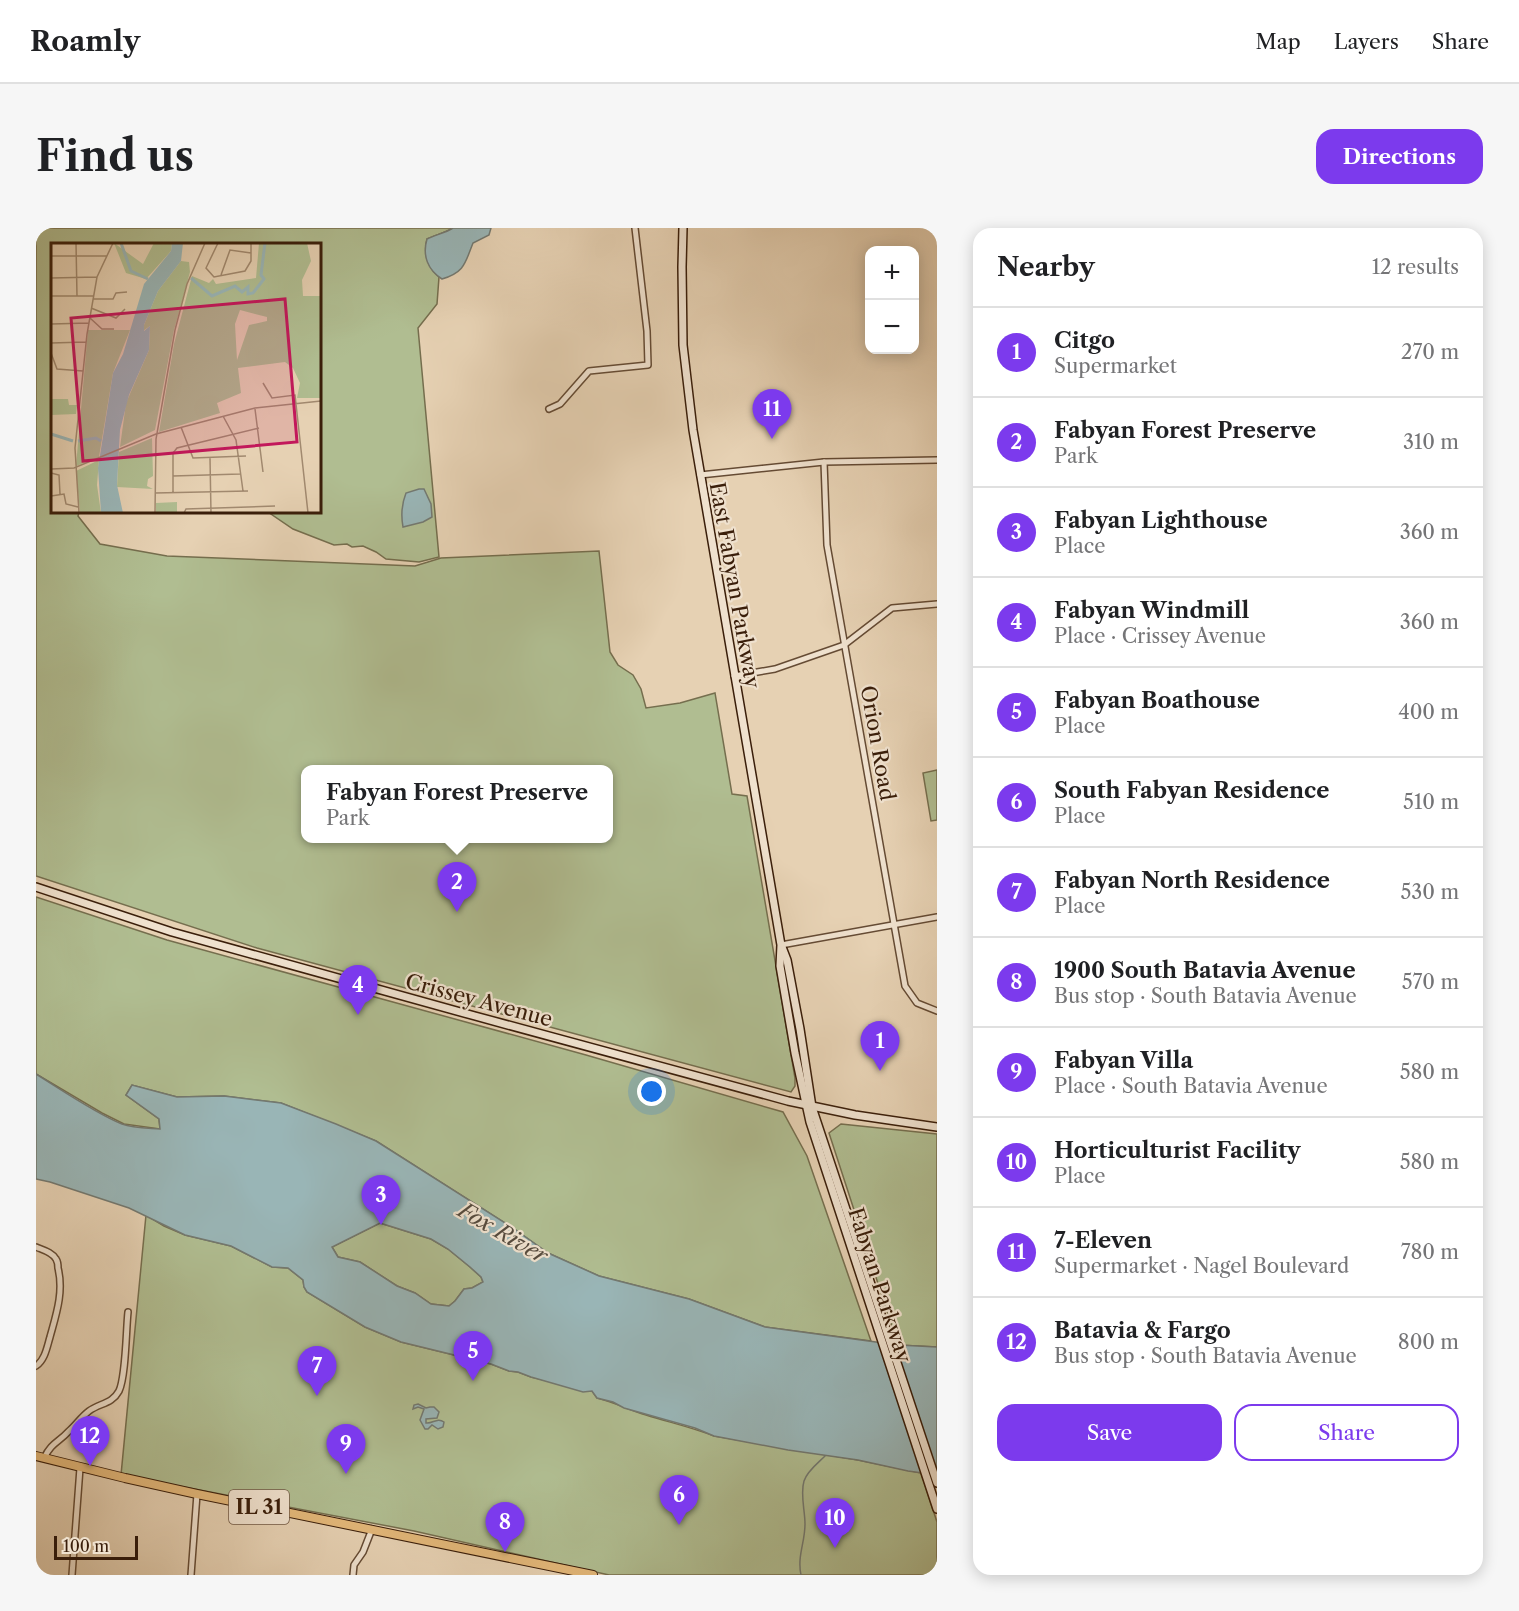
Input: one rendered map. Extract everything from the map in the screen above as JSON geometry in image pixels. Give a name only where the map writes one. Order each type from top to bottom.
[{"type":"main road","name":"East Fabyan Parkway","points":[[683,228],[683,345],[700,475],[781,945],[787,960],[800,1029],[809,1106]]},
{"type":"main road","name":"Crissey Avenue","points":[[36,887],[183,935],[809,1106],[937,1127]]},
{"type":"main road","name":"Fabyan Parkway","points":[[809,1106],[937,1509]]},
{"type":"main road","name":"Fabyan Parkway","points":[[838,1200],[937,1482]]},
{"type":"main road","name":"IL 31","points":[[40,1457],[197,1494],[593,1575]]},
{"type":"street","points":[[549,408],[560,404],[589,371],[648,365],[635,228]]},
{"type":"street","points":[[700,475],[824,462],[937,460]]},
{"type":"street","name":"Orion Road","points":[[824,462],[827,545],[905,986],[917,1003],[937,1011]]},
{"type":"street","points":[[734,676],[775,669],[844,645],[892,608],[937,604]]},
{"type":"street","points":[[781,945],[937,917]]},
{"type":"street","points":[[36,1247],[47,1251],[56,1259],[60,1274],[60,1294],[56,1318],[45,1352],[36,1366]]},
{"type":"street","points":[[40,1457],[79,1419],[97,1406],[113,1400],[120,1389],[128,1312]]},
{"type":"street","points":[[72,1575],[80,1468]]},
{"type":"street","points":[[191,1575],[197,1494]]},
{"type":"street","points":[[353,1575],[354,1565],[363,1552],[372,1529]]},
{"type":"green space","points":[[36,228],[453,228],[427,239],[427,260],[439,277],[437,304],[418,328],[439,557],[419,562],[386,559],[363,546],[334,545],[293,529],[269,513],[321,513],[321,243],[51,243],[51,513],[79,513],[78,516],[100,544],[167,556],[415,566],[441,558],[599,551],[610,652],[618,665],[633,675],[641,689],[646,708],[680,703],[715,693],[732,794],[747,796],[795,1086],[791,1092],[257,948],[36,876]]},
{"type":"green space","points":[[937,770],[937,820],[931,821],[923,773]]},
{"type":"green space","points":[[36,897],[167,940],[586,1055],[783,1112],[807,1156],[871,1341],[765,1327],[689,1299],[599,1276],[548,1253],[513,1228],[376,1141],[281,1103],[224,1096],[177,1097],[132,1085],[126,1095],[159,1119],[160,1129],[124,1124],[102,1113],[36,1074]]},
{"type":"green space","points":[[841,1124],[937,1134],[937,1347],[898,1345],[829,1133]]},
{"type":"green space","points":[[146,1215],[185,1235],[231,1246],[272,1267],[288,1268],[303,1280],[307,1292],[365,1327],[401,1342],[592,1391],[597,1398],[714,1436],[921,1473],[937,1522],[937,1575],[609,1575],[414,1531],[121,1475]]},
{"type":"green space","points":[[380,1223],[431,1239],[470,1267],[483,1282],[472,1288],[464,1289],[449,1306],[431,1304],[415,1293],[397,1286],[360,1262],[338,1257],[332,1247]]},
{"type":"water","points":[[453,228],[491,228],[489,235],[473,243],[460,270],[442,279],[427,262],[425,251],[427,239]]},
{"type":"water","points":[[424,489],[431,504],[432,517],[403,527],[402,510],[406,493]]},
{"type":"water","name":"Fox River","points":[[36,1074],[101,1114],[122,1124],[136,1127],[160,1129],[159,1119],[126,1095],[132,1085],[177,1097],[224,1096],[281,1103],[376,1141],[513,1228],[548,1253],[599,1276],[689,1299],[765,1327],[898,1345],[937,1347],[937,1475],[714,1436],[695,1428],[624,1408],[613,1402],[597,1398],[592,1391],[583,1392],[491,1364],[401,1342],[365,1327],[307,1292],[303,1280],[288,1268],[272,1267],[231,1246],[185,1235],[129,1208],[36,1179]],"holes":[[[380,1223],[431,1239],[470,1267],[483,1282],[472,1288],[464,1289],[449,1306],[431,1304],[415,1293],[397,1286],[360,1262],[338,1257],[332,1247]]]},
{"type":"water","points":[[418,1404],[426,1408],[434,1407],[439,1412],[437,1418],[426,1419],[426,1423],[442,1421],[444,1422],[443,1427],[438,1429],[432,1425],[425,1429],[420,1420],[424,1409],[418,1407],[413,1409],[414,1405]]},
{"type":"waterway","points":[[801,1575],[800,1562],[805,1524],[804,1481],[813,1467],[825,1456]]},
{"type":"place","name":"7-Eleven","points":[[772,439]]},
{"type":"place","name":"Fabyan Forest Preserve","points":[[457,912]]},
{"type":"place","name":"Fabyan Windmill","points":[[358,1015]]},
{"type":"place","name":"Citgo","points":[[880,1071]]},
{"type":"place","name":"Fabyan Lighthouse","points":[[381,1225]]},
{"type":"place","name":"Fabyan Boathouse","points":[[473,1381]]},
{"type":"place","name":"Fabyan North Residence","points":[[317,1396]]},
{"type":"place","name":"Batavia & Fargo","points":[[90,1466]]},
{"type":"place","name":"Fabyan Villa","points":[[346,1474]]},
{"type":"place","name":"South Fabyan Residence","points":[[679,1525]]},
{"type":"place","name":"Horticulturist Facility","points":[[835,1548]]},
{"type":"place","name":"1900 South Batavia Avenue","points":[[505,1552]]}]
